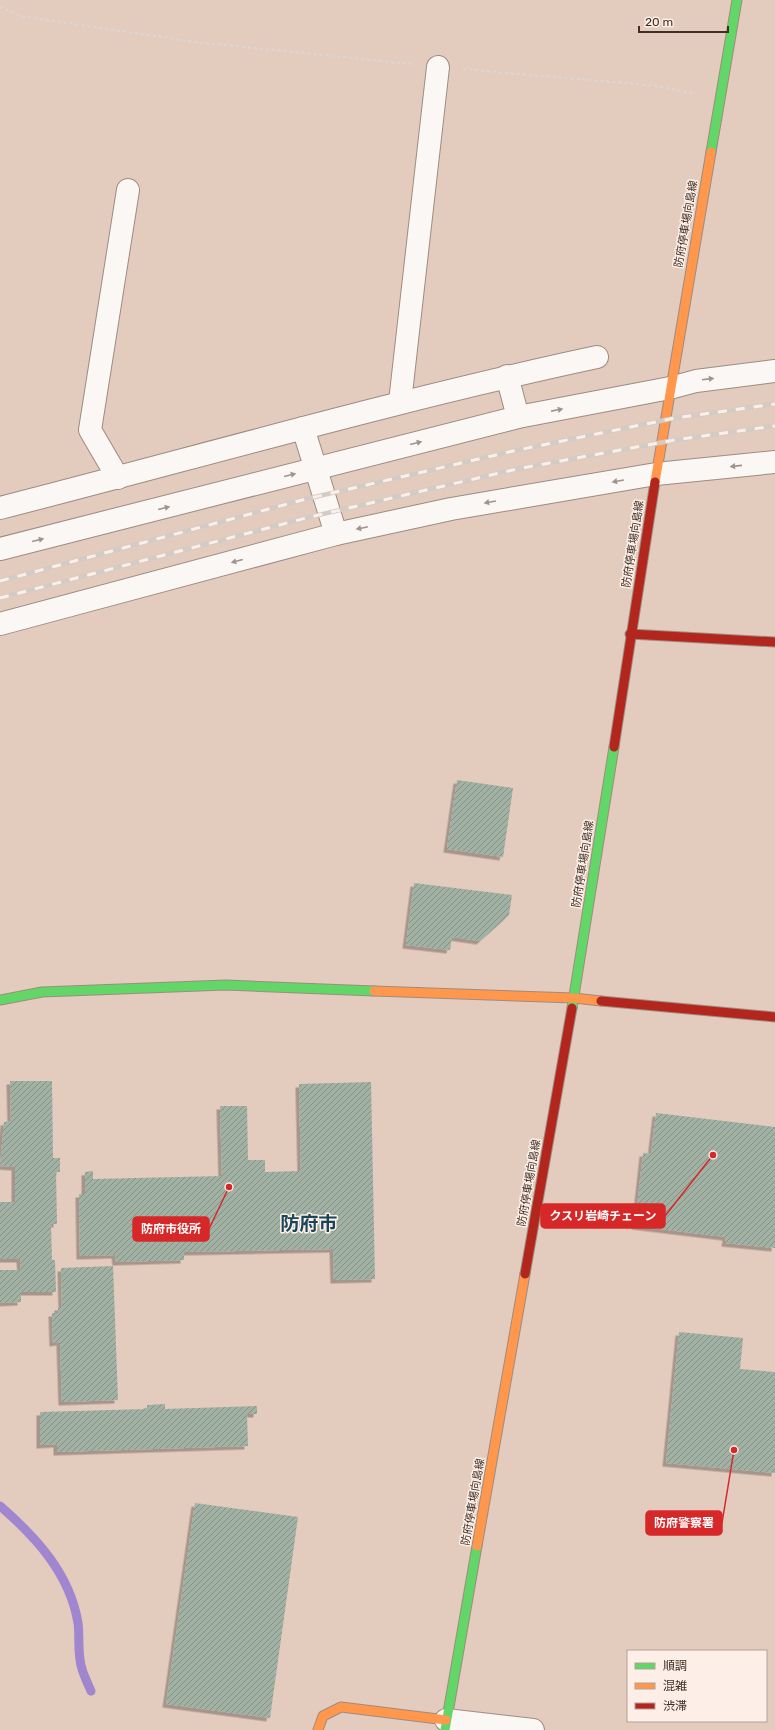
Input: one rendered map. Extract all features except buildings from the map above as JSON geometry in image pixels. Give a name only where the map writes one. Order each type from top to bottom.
[{"type":"main road","name":"防府停車場向島線","points":[[446,1725],[574,998],[630,634],[670,388],[737,0]]},
{"type":"main road","points":[[630,634],[775,642]]},
{"type":"main road","points":[[0,1000],[42,992],[226,985],[574,998],[775,1017]]},
{"type":"main road","points":[[318,1730],[323,1716],[341,1707],[446,1725]]},
{"type":"street","points":[[400,402],[438,67]]},
{"type":"street","points":[[118,478],[90,430],[128,190]]},
{"type":"street","points":[[0,508],[118,478],[400,402],[507,376],[597,357]]},
{"type":"street","points":[[0,549],[518,417],[670,388],[696,381],[775,371]]},
{"type":"street","points":[[507,376],[518,417]]},
{"type":"street","points":[[303,428],[336,534]]},
{"type":"street","points":[[0,624],[336,534],[451,509],[656,474],[775,462]]},
{"type":"street","points":[[446,1725],[533,1730]]},
{"type":"path","points":[[0,7],[20,16],[195,42],[438,67],[658,86],[720,99]]},
{"type":"waterway","points":[[0,1506],[26,1530],[50,1558],[68,1588],[78,1623],[80,1663],[91,1691]]},
{"type":"railway","points":[[0,581],[306,499],[513,451],[675,418],[775,404]]},
{"type":"railway","points":[[0,598],[310,517],[517,469],[675,440],[775,426]]},
{"type":"traffic: fast","points":[[711,152],[737,0]]},
{"type":"traffic: fast","points":[[572,1008],[614,747]]},
{"type":"traffic: fast","points":[[0,1000],[42,992],[226,985],[374,991]]},
{"type":"traffic: fast","points":[[445,1730],[477,1546]]},
{"type":"traffic: slow","points":[[655,482],[711,152]]},
{"type":"traffic: slow","points":[[374,991],[574,998],[601,1001]]},
{"type":"traffic: slow","points":[[477,1546],[525,1274]]},
{"type":"traffic: slow","points":[[318,1730],[323,1716],[341,1707],[446,1720]]},
{"type":"traffic: jam","points":[[614,747],[655,482]]},
{"type":"traffic: jam","points":[[630,634],[775,642]]},
{"type":"traffic: jam","points":[[601,1001],[775,1017]]},
{"type":"traffic: jam","points":[[525,1274],[572,1008]]},
{"type":"place","name":"クスリ岩崎チェーン","points":[[713,1155]]},
{"type":"place","name":"防府市役所","points":[[229,1187]]},
{"type":"place","name":"防府警察署","points":[[734,1450]]},
{"type":"district","name":"防府市","points":[[309,1223]]}]
